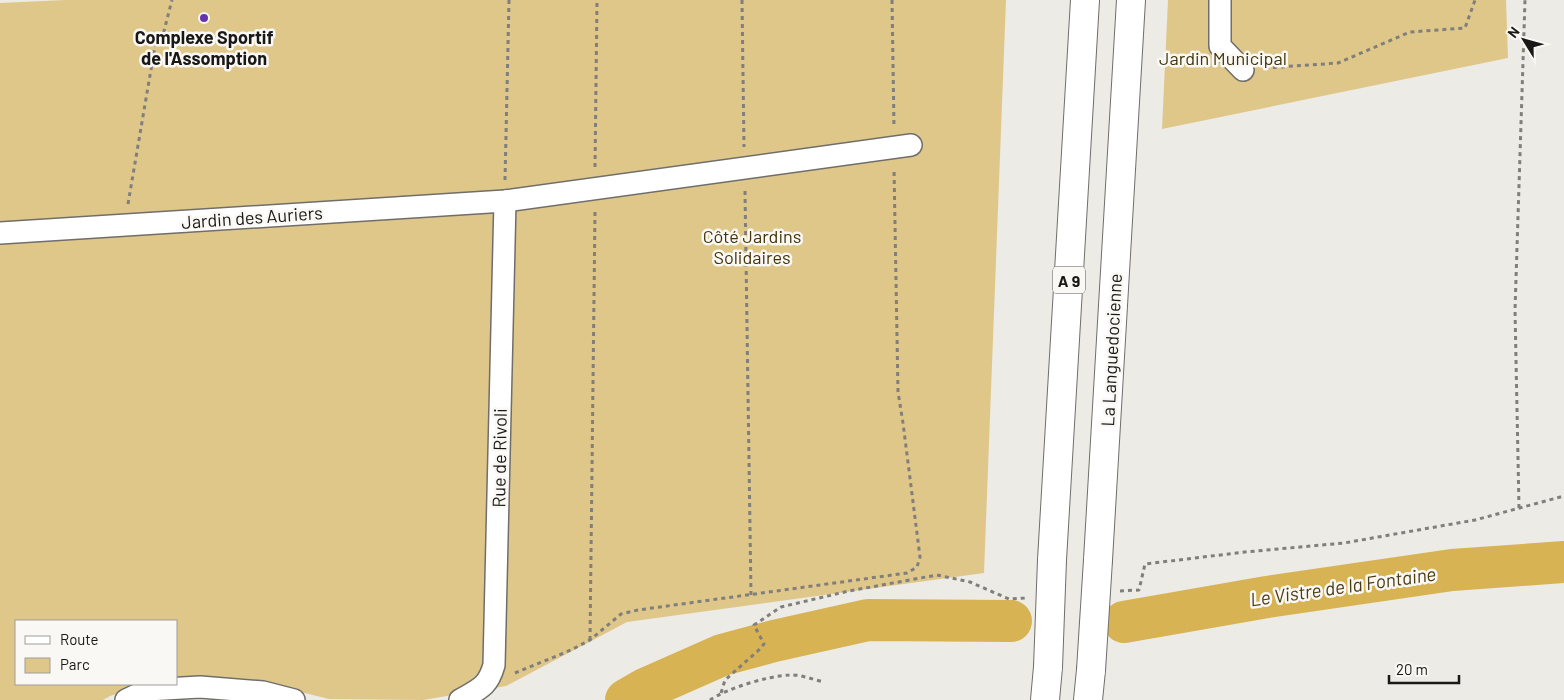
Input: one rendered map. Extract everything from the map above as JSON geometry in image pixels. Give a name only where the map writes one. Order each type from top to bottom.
[{"type":"highway","name":"A 9","points":[[1045,700],[1085,0]]},
{"type":"highway","name":"La Languedocienne","points":[[1088,700],[1131,0]]},
{"type":"street","points":[[1220,0],[1220,46],[1243,70]]},
{"type":"street","name":"Jardin des Auriers","points":[[0,233],[505,200],[903,146]]},
{"type":"street","name":"Rue de Rivoli","points":[[490,679],[494,665],[505,200]]},
{"type":"street","points":[[460,700],[482,688],[490,679]]},
{"type":"street","points":[[126,700],[148,690],[200,687],[263,692],[294,700]]},
{"type":"path","points":[[125,225],[156,46],[164,31],[172,0]]},
{"type":"path","points":[[505,200],[508,0]]},
{"type":"path","points":[[590,640],[597,0]]},
{"type":"path","points":[[742,0],[751,595]]},
{"type":"path","points":[[490,679],[504,678],[571,650],[590,640],[621,614],[638,610],[906,573],[917,567],[920,557],[904,423],[898,392],[903,146],[892,0]]},
{"type":"path","points":[[1243,70],[1338,63],[1410,32],[1465,28],[1475,0]]},
{"type":"path","points":[[1519,508],[1515,310],[1525,0]]},
{"type":"path","points":[[710,700],[721,693],[752,682],[790,674],[824,682]]},
{"type":"green space","name":"Côté Jardins Solidaires","points":[[65,0],[1006,0],[984,573],[627,622],[506,686],[423,700],[329,699],[248,679],[178,676],[178,620],[15,620],[15,685],[147,685],[110,696],[103,700],[0,700],[0,3]]},
{"type":"green space","name":"Jardin Municipal","points":[[1168,0],[1506,0],[1508,58],[1162,129]]},
{"type":"waterway","name":"Le Vistre de la Fontaine","points":[[1124,622],[1267,597],[1452,570],[1564,562]]},
{"type":"waterway","name":"Le Vistre de la Fontaine","points":[[626,700],[645,689],[722,655],[868,620],[1011,621]]},
{"type":"place","name":"Complexe Sportif de l'Assomption","points":[[204,18]]}]
